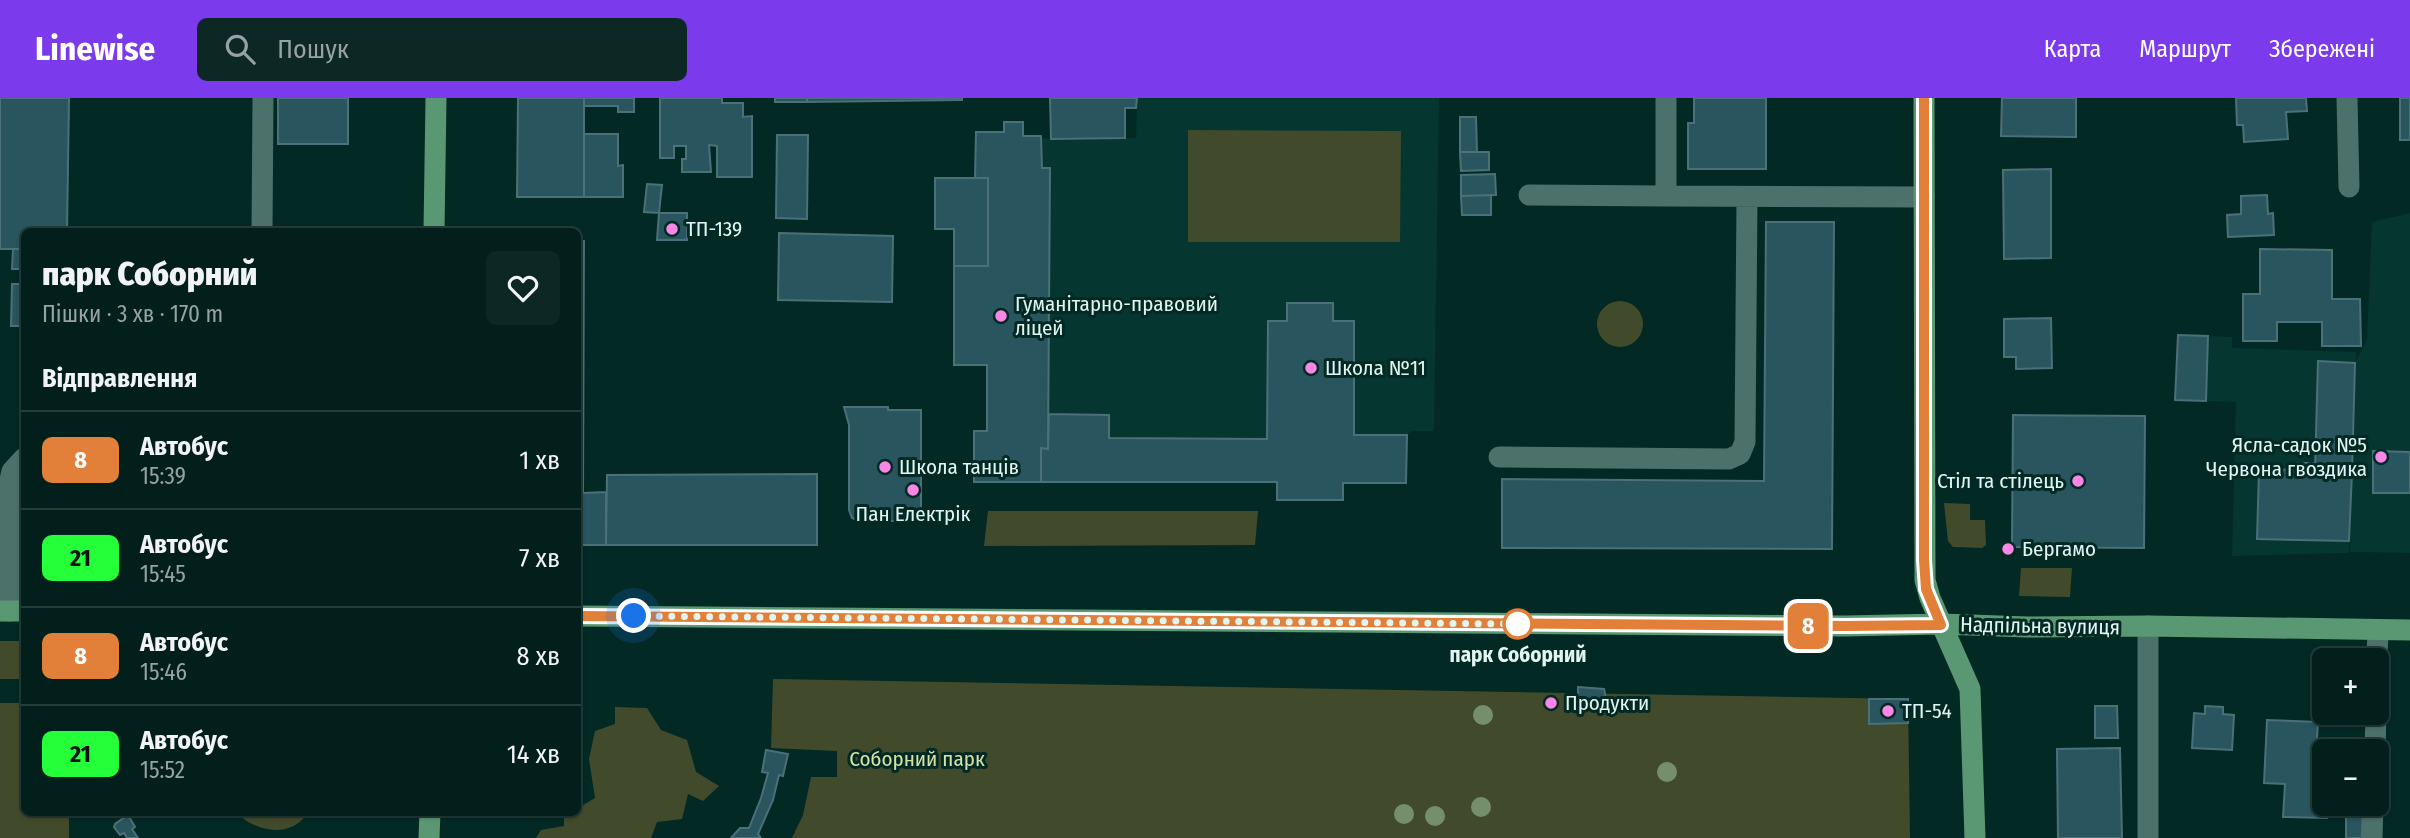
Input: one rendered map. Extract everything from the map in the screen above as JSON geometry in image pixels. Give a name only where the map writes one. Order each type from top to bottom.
[{"type":"main road","points":[[433,228],[436,98]]},
{"type":"main road","points":[[1924,98],[1924,560],[1926,589],[1971,694],[1975,838]]},
{"type":"main road","name":"Надпільна вулиця","points":[[581,616],[2410,630]]},
{"type":"main road","points":[[429,838],[430,816]]},
{"type":"street","points":[[262,98],[262,228]]},
{"type":"street","points":[[1665,196],[1666,98]]},
{"type":"street","points":[[2347,98],[2349,187]]},
{"type":"street","points":[[1529,195],[1924,197]]},
{"type":"street","points":[[1499,457],[1729,459],[1740,454],[1745,442],[1747,197]]},
{"type":"street","points":[[11,611],[10,480],[12,471],[21,460]]},
{"type":"street","points":[[2148,626],[2148,838]]},
{"type":"street","points":[[2377,648],[2378,630]]},
{"type":"street","points":[[2372,838],[2373,816]]},
{"type":"shaded area","points":[[1137,98],[1439,98],[1434,431],[1411,431],[1407,435],[1406,483],[1343,483],[1343,500],[1277,500],[1277,482],[974,482],[974,431],[987,431],[987,366],[954,365],[954,229],[935,229],[935,178],[975,178],[976,132],[1004,132],[1004,122],[1023,122],[1024,136],[1051,139],[1136,138]]},
{"type":"shaded area","points":[[2410,213],[2410,553],[2350,552],[2351,494],[2349,553],[2232,556],[2236,402],[2175,400],[2178,335],[2232,337],[2232,348],[2356,352],[2356,361],[2367,340],[2372,222]]},
{"type":"green space","points":[[1188,130],[1401,131],[1400,242],[1188,242]]},
{"type":"green space","points":[[1620,301],[1636,308],[1643,324],[1636,340],[1620,347],[1604,340],[1597,324],[1604,308]]},
{"type":"green space","points":[[1944,503],[1970,504],[1970,520],[1985,520],[1986,545],[1982,548],[1953,547],[1948,541]]},
{"type":"green space","points":[[988,511],[1258,511],[1255,545],[984,546]]},
{"type":"green space","points":[[2021,568],[2072,568],[2070,597],[2019,596]]},
{"type":"green space","points":[[0,641],[21,641],[21,679],[0,679]]},
{"type":"green space","name":"Соборний парк","points":[[773,679],[1908,699],[1910,838],[792,838],[803,815],[811,777],[837,777],[837,751],[771,748]]},
{"type":"green space","points":[[0,703],[21,703],[21,816],[69,816],[69,838],[0,838]]},
{"type":"green space","points":[[615,707],[647,708],[661,730],[687,740],[696,772],[719,786],[703,801],[688,794],[682,819],[657,822],[651,838],[536,838],[541,830],[564,826],[565,816],[581,816],[581,806],[595,798],[589,759],[595,731],[615,724]]},
{"type":"green space","points":[[240,816],[306,816],[293,826],[274,830],[264,829]]},
{"type":"building","points":[[0,98],[69,98],[67,228],[21,228],[21,249],[0,249]]},
{"type":"building","points":[[278,98],[348,98],[348,144],[278,144]]},
{"type":"building","points":[[518,98],[584,98],[584,197],[517,197]]},
{"type":"building","points":[[584,98],[634,98],[634,112],[618,112],[618,106],[584,106]]},
{"type":"building","points":[[660,98],[722,98],[722,103],[743,103],[743,117],[752,116],[752,177],[717,177],[717,146],[709,145],[711,172],[682,172],[686,146],[674,146],[674,158],[660,158]]},
{"type":"building","points":[[775,98],[807,98],[807,102],[775,102]]},
{"type":"building","points":[[807,98],[962,98],[962,100],[807,102]]},
{"type":"building","points":[[1050,98],[1137,98],[1136,108],[1125,108],[1125,138],[1051,139]]},
{"type":"building","points":[[1694,98],[1766,98],[1766,169],[1688,169],[1688,123],[1694,123]]},
{"type":"building","points":[[2002,98],[2076,98],[2076,137],[2001,136]]},
{"type":"building","points":[[2236,98],[2306,98],[2307,111],[2286,112],[2288,139],[2244,142],[2243,125],[2237,125]]},
{"type":"building","points":[[2400,98],[2410,98],[2410,140],[2400,140]]},
{"type":"building","points":[[1460,117],[1476,117],[1477,152],[1460,152]]},
{"type":"building","name":"Гуманітарно-правовий ліцей","points":[[1004,122],[1023,122],[1023,136],[1041,136],[1042,168],[1050,168],[1048,449],[1041,448],[1041,482],[974,482],[974,431],[987,431],[987,365],[954,365],[954,266],[988,266],[988,178],[975,178],[976,132],[1004,132]]},
{"type":"building","points":[[584,134],[618,134],[618,166],[623,165],[623,197],[584,197]]},
{"type":"building","points":[[777,135],[808,135],[807,219],[776,218]]},
{"type":"building","points":[[1460,152],[1489,152],[1489,170],[1461,171]]},
{"type":"building","points":[[2051,169],[2051,258],[2004,259],[2003,170]]},
{"type":"building","points":[[1495,174],[1496,195],[1461,196],[1461,175]]},
{"type":"building","points":[[935,178],[988,178],[988,266],[954,266],[954,229],[935,229]]},
{"type":"building","points":[[647,184],[662,185],[659,213],[644,212]]},
{"type":"building","points":[[1491,195],[1491,215],[1462,215],[1461,196]]},
{"type":"building","points":[[2267,195],[2268,214],[2273,213],[2274,235],[2228,237],[2227,215],[2241,214],[2241,196]]},
{"type":"building","name":"ТП-139","points":[[659,213],[687,213],[687,240],[657,240]]},
{"type":"building","points":[[1766,222],[1834,222],[1832,549],[1502,548],[1502,479],[1764,481]]},
{"type":"building","points":[[779,233],[893,236],[892,302],[778,300]]},
{"type":"building","points":[[581,241],[584,241],[583,493],[606,492],[606,545],[581,545]]},
{"type":"building","points":[[13,249],[21,249],[21,269],[12,269]]},
{"type":"building","points":[[2260,249],[2332,250],[2332,299],[2360,299],[2361,346],[2322,346],[2322,322],[2277,322],[2277,341],[2243,341],[2243,294],[2260,294]]},
{"type":"building","points":[[12,284],[21,284],[21,326],[11,326]]},
{"type":"building","name":"Школа №11","points":[[1287,303],[1333,303],[1333,321],[1354,321],[1354,435],[1407,435],[1406,483],[1343,483],[1343,500],[1277,500],[1277,482],[1041,482],[1041,448],[1048,449],[1049,414],[1109,415],[1109,438],[1267,439],[1268,321],[1287,321]]},
{"type":"building","points":[[2051,318],[2052,368],[2016,369],[2016,357],[2004,357],[2004,319]]},
{"type":"building","points":[[2178,335],[2208,336],[2206,401],[2175,400]]},
{"type":"building","points":[[2318,361],[2355,363],[2352,472],[2315,471]]},
{"type":"building","name":"Школа танців","points":[[844,407],[921,410],[921,510],[918,518],[911,521],[859,521],[852,518],[849,510],[849,425]]},
{"type":"building","name":"Стіл та стілець","points":[[2013,415],[2145,416],[2144,548],[2012,547]]},
{"type":"building","points":[[2373,451],[2410,452],[2410,493],[2373,493]]},
{"type":"building","points":[[2296,463],[2315,463],[2315,471],[2352,472],[2349,541],[2257,539],[2259,469],[2296,470]]},
{"type":"building","points":[[817,474],[817,545],[606,545],[607,475]]},
{"type":"building","points":[[1578,687],[1604,689],[1606,698],[1600,703],[1578,703]]},
{"type":"building","name":"ТП-54","points":[[1869,699],[1908,699],[1908,723],[1869,724]]},
{"type":"building","points":[[2095,706],[2117,706],[2118,738],[2095,738]]},
{"type":"building","points":[[2205,706],[2223,707],[2223,714],[2234,715],[2232,750],[2192,748],[2194,713],[2205,714]]},
{"type":"building","points":[[2267,720],[2312,722],[2312,725],[2318,725],[2317,739],[2312,739],[2312,816],[2327,818],[2283,817],[2285,784],[2264,783]]},
{"type":"building","points":[[2120,748],[2122,838],[2058,838],[2057,749]]},
{"type":"building","points":[[766,750],[788,754],[783,776],[779,775],[773,800],[758,834],[761,838],[731,838],[740,828],[749,828],[761,798],[768,773],[762,772]]},
{"type":"building","points":[[129,816],[138,838],[127,838],[124,833],[120,835],[114,827]]},
{"type":"building","points":[[2346,816],[2363,816],[2362,838],[2346,838]]},
{"type":"bus line","name":"8","points":[[581,616],[1941,625],[1926,589],[1924,560],[1924,98]]},
{"type":"place","name":"ТП-139","points":[[672,229]]},
{"type":"place","name":"Гуманітарно-правовий ліцей","points":[[1001,316]]},
{"type":"place","name":"Школа №11","points":[[1311,368]]},
{"type":"place","name":"Ясла-садок №5 Червона гвоздика","points":[[2381,457]]},
{"type":"place","name":"Школа танців","points":[[885,467]]},
{"type":"place","name":"Стіл та стілець","points":[[2078,481]]},
{"type":"place","name":"Пан Електрік","points":[[913,490]]},
{"type":"place","name":"Бергамо","points":[[2008,549]]},
{"type":"place","name":"парк Соборний","points":[[1518,624]]},
{"type":"place","name":"Продукти","points":[[1551,703]]},
{"type":"place","name":"ТП-54","points":[[1888,711]]},
{"type":"route","points":[[634,616],[1518,624]]}]
